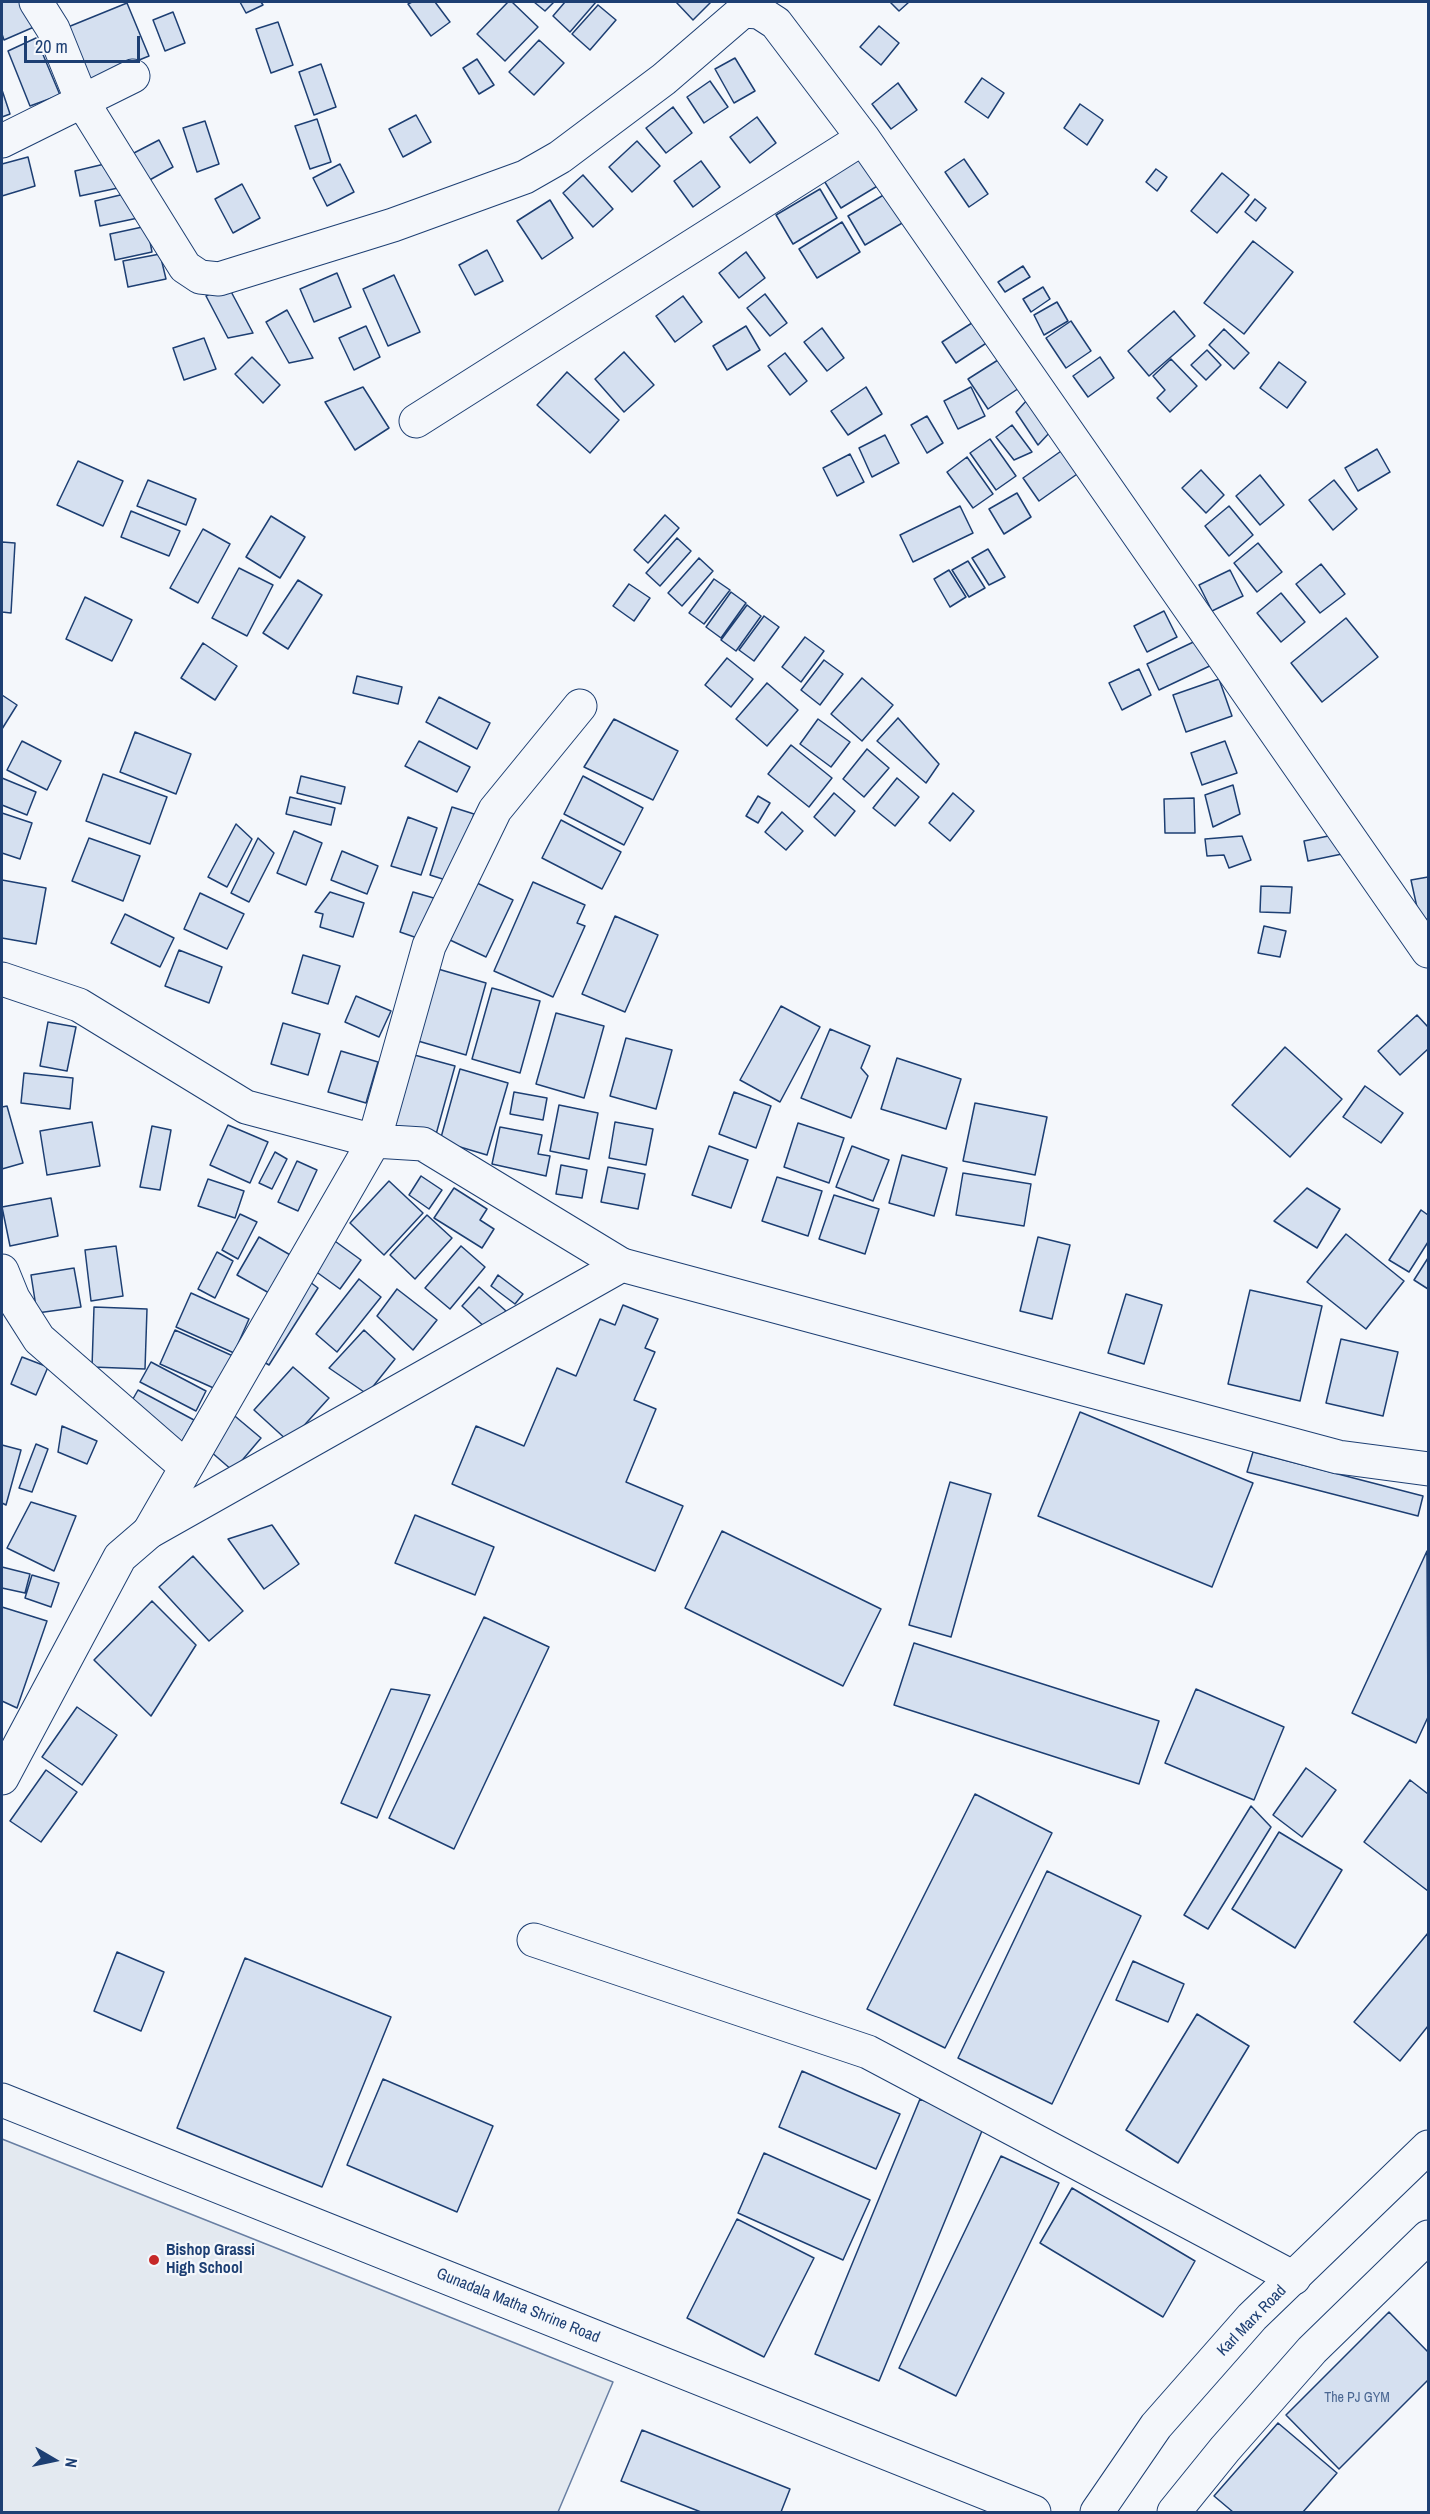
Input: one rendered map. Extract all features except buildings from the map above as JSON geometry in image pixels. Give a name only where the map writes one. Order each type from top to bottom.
[{"type":"street","points":[[36,2],[53,29],[82,101],[185,267],[200,278],[219,279],[393,225],[525,177],[560,157],[664,80],[743,11],[759,12],[776,23],[863,138],[1428,951]]},
{"type":"street","points":[[2,141],[133,76]]},
{"type":"street","points":[[416,421],[863,138]]},
{"type":"street","points":[[149,1532],[374,1141],[429,946],[495,810],[580,706]]},
{"type":"street","points":[[2,979],[79,1005],[246,1107],[374,1141],[423,1144],[622,1265],[1338,1457],[1428,1469]]},
{"type":"street","points":[[2,1778],[120,1557],[149,1532],[622,1265]]},
{"type":"street","points":[[2,1270],[13,1298],[39,1339],[186,1467]]},
{"type":"street","points":[[534,1940],[868,2052],[1294,2278]]},
{"type":"street","name":"Gunadala Matha Shrine Road","points":[[2,2100],[1034,2512]]},
{"type":"street","name":"Karl Marx Road","points":[[1097,2512],[1156,2426],[1252,2318],[1428,2146]]},
{"type":"street","points":[[1174,2512],[1225,2449],[1312,2350],[1428,2237]]},
{"type":"shaded area","name":"Bishop Grassi High School","points":[[2,2139],[613,2382],[558,2512],[2,2512]]},
{"type":"place","name":"Bishop Grassi High School","points":[[154,2260]]}]
